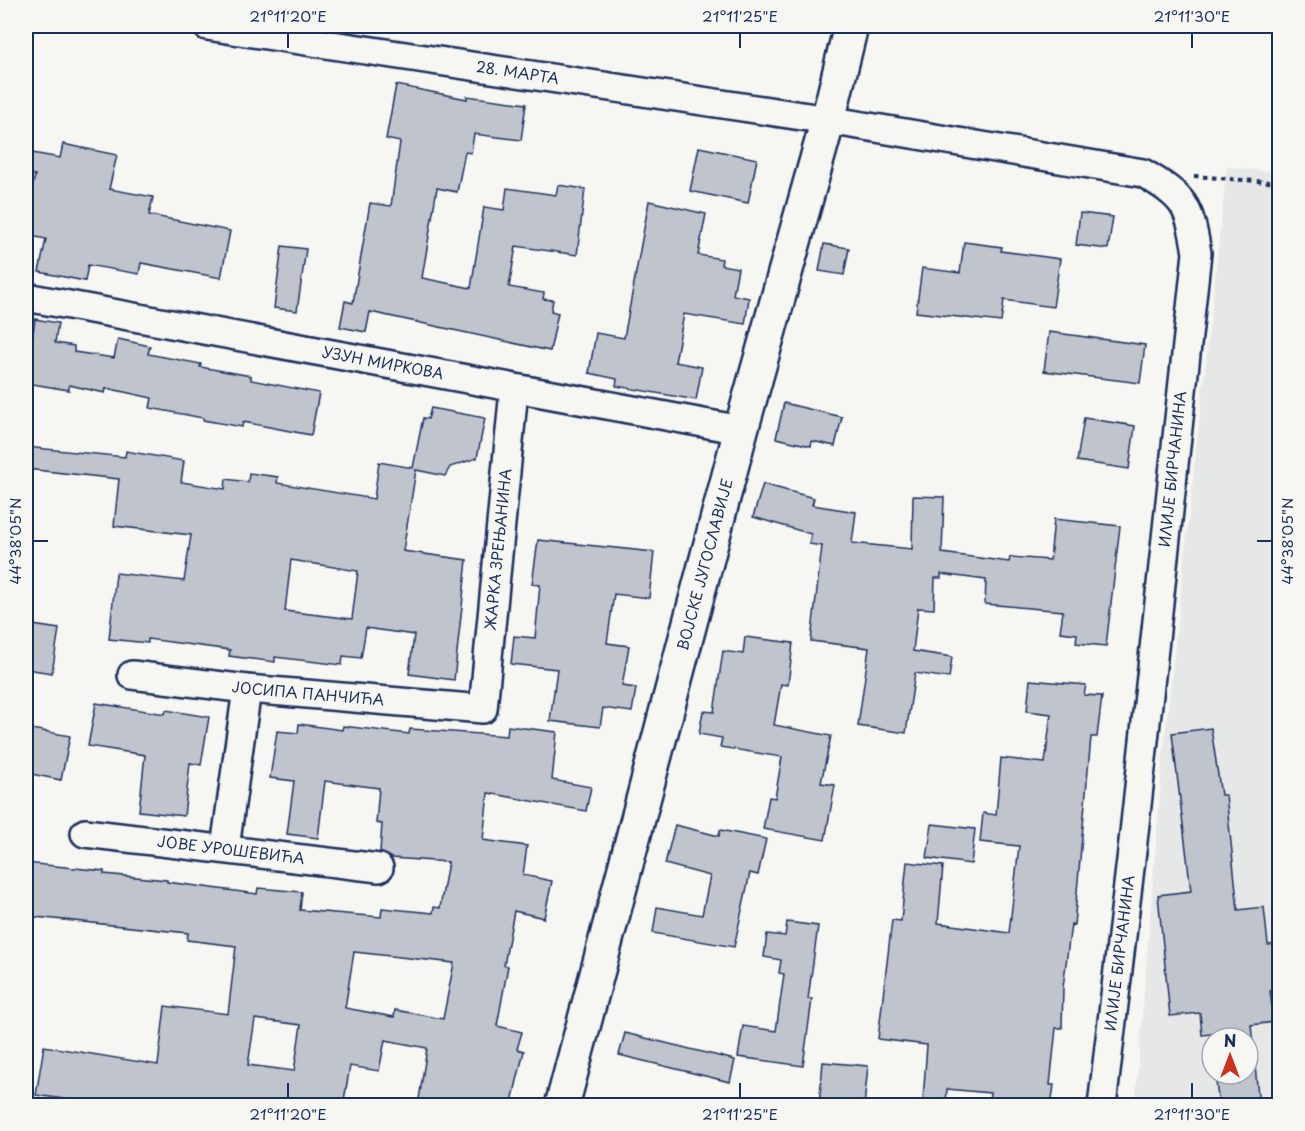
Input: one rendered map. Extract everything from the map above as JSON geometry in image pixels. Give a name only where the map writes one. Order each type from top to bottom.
[{"type":"main road","name":"ВОЈСКЕ ЈУГОСЛАВИЈЕ","points":[[562,1106],[741,430],[828,120],[851,26]]},
{"type":"street","name":"28. МАРТА","points":[[207,26],[828,120]]},
{"type":"street","name":"ИЛИЈЕ БИРЧАНИНА","points":[[828,120],[1143,173],[1170,189],[1184,203],[1192,220],[1197,253],[1134,839],[1102,1106]]},
{"type":"street","name":"УЗУН МИРКОВА","points":[[26,297],[514,390],[741,430]]},
{"type":"street","name":"ЖАРКА ЗРЕЊАНИНА","points":[[483,709],[514,390]]},
{"type":"street","name":"ЈОСИПА ПАНЧИЋА","points":[[132,675],[247,689],[483,709]]},
{"type":"street","points":[[225,848],[247,689]]},
{"type":"street","name":"ЈОВЕ УРОШЕВИЋА","points":[[85,833],[379,868]]},
{"type":"path","points":[[1187,176],[1280,183]]},
{"type":"shaded area","points":[[1227,167],[1279,173],[1279,1105],[1135,1106],[1163,755]]},
{"type":"building","points":[[396,85],[467,99],[467,96],[526,104],[521,140],[474,134],[471,153],[465,152],[457,192],[437,188],[422,278],[471,288],[484,207],[504,210],[507,188],[556,195],[558,185],[585,189],[577,255],[516,246],[509,287],[544,293],[543,299],[553,300],[551,311],[558,313],[550,351],[370,312],[366,332],[340,327],[345,301],[353,303],[370,203],[391,206],[400,142],[386,139]]},
{"type":"building","points":[[63,144],[117,155],[109,189],[153,197],[149,215],[230,231],[221,278],[141,263],[139,274],[88,265],[85,281],[39,272],[46,239],[26,235],[30,217],[26,217],[35,175],[26,174],[26,152],[60,158]]},
{"type":"building","points":[[699,147],[757,159],[748,203],[690,191]]},
{"type":"building","points":[[649,201],[706,214],[698,255],[722,259],[721,265],[738,268],[733,295],[749,298],[745,324],[684,314],[675,362],[702,367],[696,400],[616,386],[617,379],[589,373],[596,333],[624,338]]},
{"type":"building","points":[[1080,213],[1113,217],[1108,249],[1076,245]]},
{"type":"building","points":[[964,242],[1002,247],[1001,251],[1060,259],[1053,307],[1004,300],[1001,322],[916,312],[922,268],[960,273]]},
{"type":"building","points":[[824,244],[849,248],[844,275],[819,271]]},
{"type":"building","points":[[282,246],[306,249],[297,311],[274,308]]},
{"type":"building","points":[[35,319],[58,323],[55,343],[74,346],[74,352],[114,358],[118,339],[150,346],[148,354],[201,364],[200,367],[251,376],[251,380],[319,393],[311,435],[243,422],[242,427],[150,408],[152,398],[106,388],[105,393],[69,385],[69,390],[26,383]]},
{"type":"building","points":[[1049,332],[1145,345],[1140,383],[1044,371]]},
{"type":"building","points":[[784,403],[842,417],[835,446],[812,441],[811,446],[776,438]]},
{"type":"building","points":[[431,408],[485,418],[477,458],[450,467],[445,476],[416,470],[403,551],[467,560],[454,680],[409,674],[414,635],[366,628],[361,658],[343,656],[342,665],[275,657],[275,662],[229,656],[230,650],[148,639],[148,643],[109,639],[116,573],[184,581],[191,535],[114,526],[119,479],[26,469],[26,447],[125,457],[126,451],[184,461],[181,482],[225,489],[226,479],[248,482],[249,473],[278,477],[277,483],[374,499],[379,462],[413,468],[423,418],[428,419]],"holes":[[[291,560],[358,571],[352,619],[285,611]]]},
{"type":"building","points":[[1084,418],[1135,426],[1129,469],[1077,461]]},
{"type":"building","points":[[763,484],[814,498],[812,505],[856,512],[852,543],[912,549],[913,496],[944,497],[942,553],[1009,562],[1010,557],[1050,560],[1054,519],[1120,526],[1106,646],[1076,643],[1077,634],[1060,632],[1063,611],[985,604],[986,580],[941,574],[941,578],[935,578],[934,609],[918,608],[913,651],[952,657],[949,678],[915,673],[906,733],[858,726],[869,648],[811,641],[822,546],[809,544],[811,534],[753,517]]},
{"type":"building","points":[[538,540],[654,552],[649,598],[614,594],[607,643],[629,646],[622,686],[636,688],[632,712],[603,708],[600,727],[550,721],[557,669],[511,664],[514,636],[535,638],[540,585],[532,584]]},
{"type":"building","points":[[26,624],[59,629],[52,673],[26,669]]},
{"type":"building","points":[[745,637],[793,643],[788,685],[781,684],[774,725],[831,736],[821,783],[835,785],[825,840],[763,829],[769,797],[775,798],[782,757],[720,747],[722,738],[699,734],[703,711],[714,712],[723,651],[743,654]]},
{"type":"building","points":[[1030,680],[1086,685],[1084,695],[1102,696],[1097,737],[1091,737],[1074,925],[1071,924],[1063,988],[1062,1028],[1056,1028],[1050,1085],[1054,1085],[1051,1106],[988,1106],[990,1093],[947,1089],[946,1101],[923,1100],[927,1045],[878,1039],[892,920],[901,921],[907,862],[943,866],[938,923],[1009,933],[1019,846],[980,842],[983,813],[996,815],[1001,758],[1045,763],[1051,714],[1027,711]]},
{"type":"building","points":[[96,703],[165,714],[166,710],[209,717],[201,765],[190,763],[184,816],[139,811],[145,755],[88,746]]},
{"type":"building","points":[[299,724],[342,730],[343,726],[409,734],[410,729],[507,736],[508,726],[557,732],[552,780],[591,787],[586,811],[488,793],[483,840],[527,846],[523,875],[552,881],[544,918],[514,911],[504,965],[508,966],[497,1026],[522,1032],[517,1049],[524,1051],[511,1106],[418,1106],[427,1048],[385,1040],[379,1071],[350,1066],[343,1106],[84,1106],[84,1102],[36,1095],[44,1046],[158,1065],[165,1006],[228,1014],[236,946],[187,940],[188,933],[26,916],[26,863],[104,871],[104,874],[167,880],[167,882],[257,894],[258,888],[302,892],[300,910],[381,917],[382,908],[433,913],[434,907],[440,908],[448,862],[391,858],[380,852],[382,824],[376,823],[379,788],[325,781],[318,838],[287,834],[294,781],[270,778],[277,731],[298,733]],"holes":[[[354,952],[454,963],[443,1019],[395,1010],[394,1017],[345,1008]],[[255,1019],[301,1025],[294,1071],[248,1065]]]},
{"type":"building","points":[[26,728],[70,736],[61,780],[26,773]]},
{"type":"building","points":[[1211,728],[1221,795],[1226,795],[1238,910],[1264,907],[1268,945],[1280,944],[1280,989],[1270,991],[1274,1022],[1251,1026],[1201,1026],[1200,1013],[1170,1016],[1158,895],[1191,891],[1172,733]]},
{"type":"building","points":[[932,824],[975,829],[971,864],[927,858]]},
{"type":"building","points":[[675,825],[719,836],[720,830],[766,839],[758,875],[750,873],[734,947],[653,933],[657,907],[702,915],[710,876],[665,864]]},
{"type":"building","points":[[787,922],[818,926],[808,999],[812,999],[803,1066],[738,1057],[743,1026],[776,1031],[784,974],[779,973],[781,960],[764,957],[767,934],[785,936]]},
{"type":"building","points":[[625,1033],[735,1060],[730,1082],[619,1055]]},
{"type":"building","points":[[823,1062],[868,1066],[864,1106],[819,1106]]},
{"type":"building","points":[[1216,1086],[1257,1086],[1259,1106],[1219,1106]]}]
